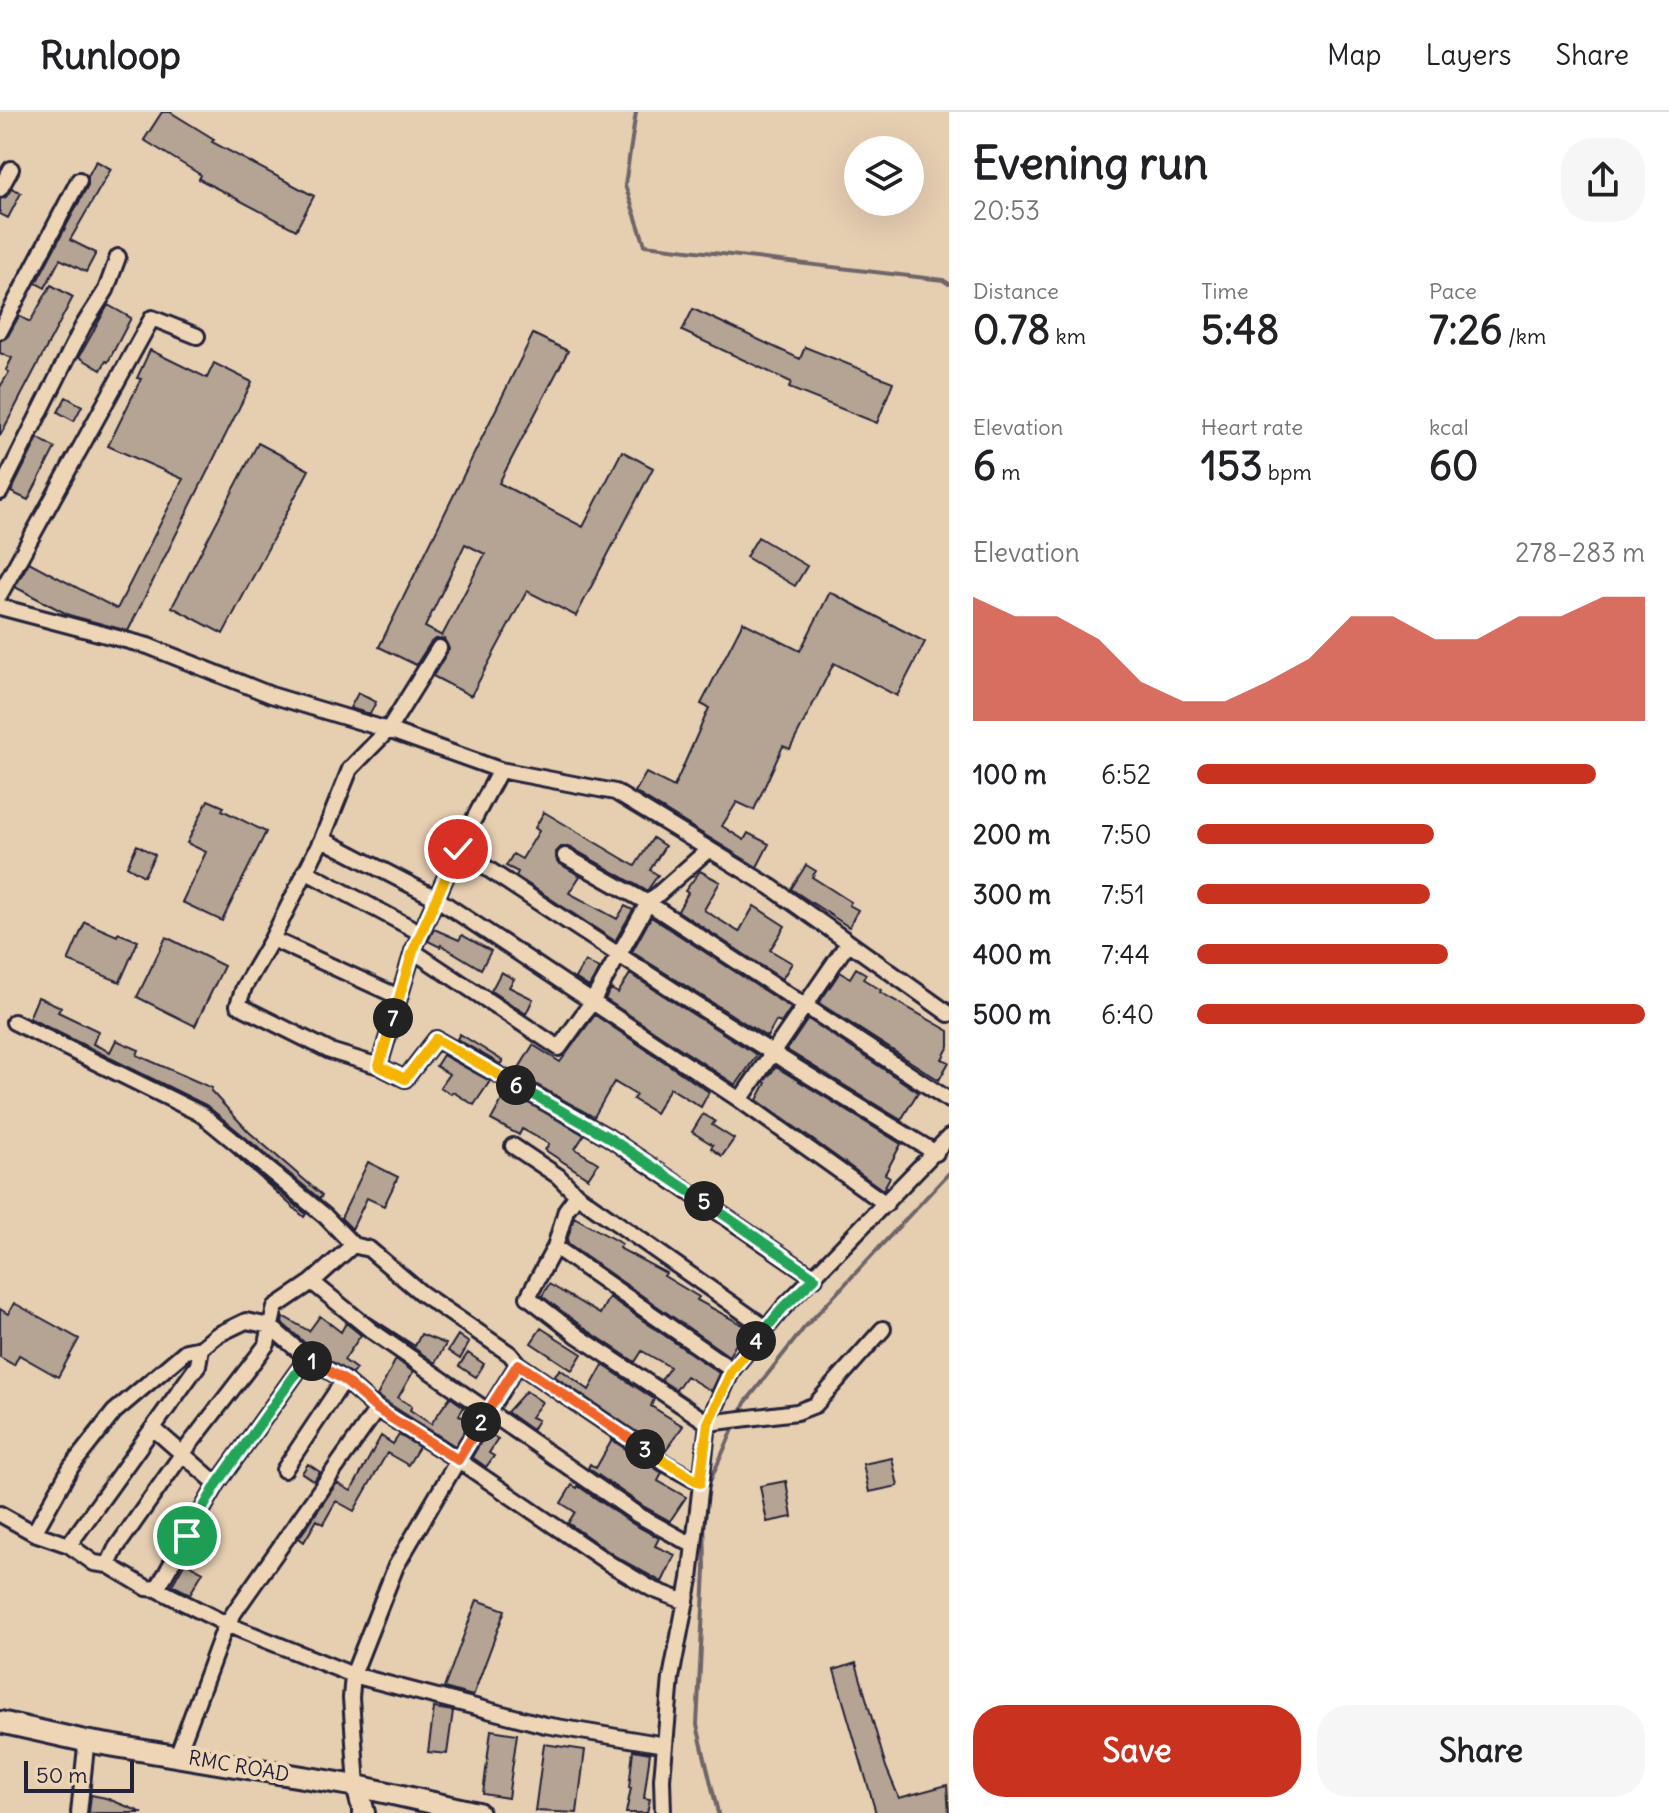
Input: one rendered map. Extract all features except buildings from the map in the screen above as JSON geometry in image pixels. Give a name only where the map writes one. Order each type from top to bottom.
[{"type":"street","points":[[0,189],[11,169]]},
{"type":"street","points":[[0,331],[79,180]]},
{"type":"street","points":[[0,492],[83,326],[106,290],[118,257]]},
{"type":"street","points":[[0,594],[152,318],[197,336]]},
{"type":"street","points":[[0,607],[148,646],[271,695],[388,730],[500,770],[615,792],[771,887],[949,1014]]},
{"type":"street","points":[[439,648],[388,730],[350,769],[322,839],[244,987],[238,1005],[330,1051],[379,1066],[405,1079],[436,1039],[608,1137],[815,1278]]},
{"type":"street","points":[[379,1066],[413,951],[458,849],[500,770]]},
{"type":"street","points":[[322,839],[436,898],[740,1100],[886,1204]]},
{"type":"street","points":[[458,849],[771,1054],[936,1153]]},
{"type":"street","points":[[413,951],[559,1048],[592,1002],[648,903],[709,849]]},
{"type":"street","points":[[565,856],[648,903],[949,1100]]},
{"type":"street","points":[[305,871],[421,933]]},
{"type":"street","points":[[272,939],[399,997]]},
{"type":"street","points":[[740,1100],[848,943]]},
{"type":"street","points":[[14,1022],[201,1114],[325,1216],[353,1245],[369,1249],[421,1293],[510,1354],[518,1364],[666,1464],[700,1483]]},
{"type":"street","points":[[663,1813],[671,1678],[686,1602],[708,1423],[732,1370],[766,1328],[949,1137]]},
{"type":"street","points":[[513,1146],[558,1176],[577,1195],[766,1328]]},
{"type":"street","points":[[577,1195],[566,1210],[555,1247],[528,1297],[578,1336],[675,1398],[708,1423],[797,1412],[815,1405],[883,1329]]},
{"type":"street","points":[[108,1565],[116,1548],[183,1453],[267,1344],[275,1307],[312,1282],[353,1245]]},
{"type":"street","points":[[555,1247],[732,1370]]},
{"type":"street","points":[[312,1282],[372,1331],[638,1515],[694,1546]]},
{"type":"street","points":[[34,1533],[71,1467],[114,1412],[186,1351],[201,1348],[217,1335],[246,1321],[270,1326],[307,1358],[344,1380],[377,1409],[458,1460],[610,1564],[652,1589],[686,1602]]},
{"type":"street","points":[[69,1545],[198,1365],[201,1348]]},
{"type":"street","points":[[157,1589],[217,1484],[307,1358]]},
{"type":"street","points":[[360,1799],[351,1698],[353,1675],[396,1566],[518,1364]]},
{"type":"street","points":[[284,1470],[344,1380]]},
{"type":"street","points":[[177,1756],[226,1624],[377,1409]]},
{"type":"street","points":[[153,1428],[217,1484]]},
{"type":"street","points":[[0,1514],[34,1533],[69,1545],[94,1563],[108,1565],[147,1588],[157,1589],[226,1624],[353,1675],[545,1725],[665,1745]]},
{"type":"street","name":"RMC ROAD","points":[[0,1722],[85,1741],[177,1756],[360,1799],[478,1813]]},
{"type":"street","name":"RMC ROAD","points":[[0,1729],[437,1813]]},
{"type":"street","points":[[79,1813],[86,1747]]},
{"type":"waterway","points":[[636,112],[625,185],[645,245],[943,280],[949,284]]},
{"type":"waterway","points":[[739,1417],[745,1403],[804,1328],[949,1173]]},
{"type":"waterway","points":[[706,1490],[735,1425]]},
{"type":"waterway","points":[[704,1514],[705,1570],[697,1725],[718,1813]]},
{"type":"route","points":[[187,1536],[217,1484],[307,1358],[344,1380],[377,1409],[458,1460],[518,1364],[666,1464],[700,1483],[708,1423],[732,1370],[783,1308],[815,1278],[608,1137],[436,1039],[405,1079],[379,1066],[413,951],[458,849]]}]
